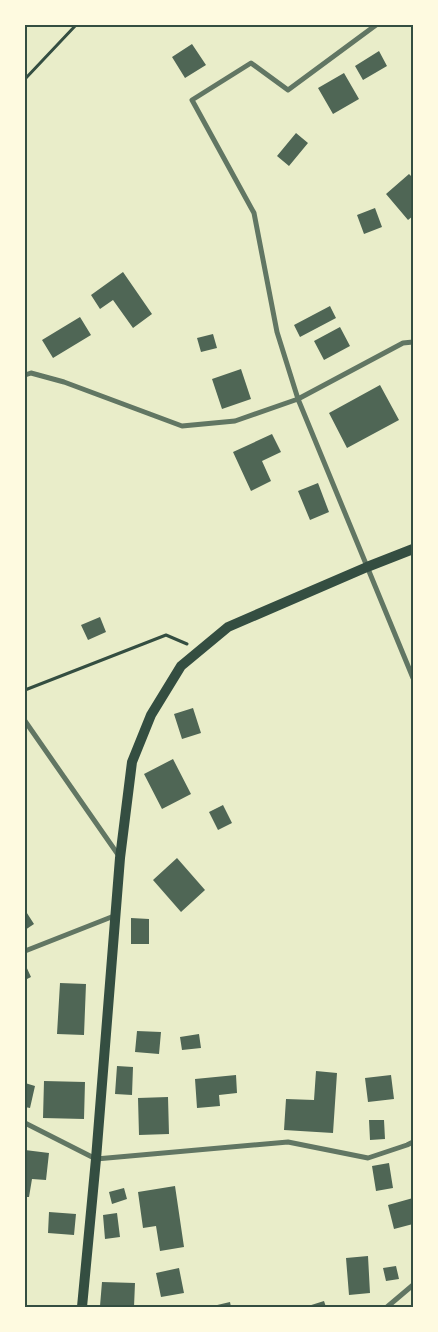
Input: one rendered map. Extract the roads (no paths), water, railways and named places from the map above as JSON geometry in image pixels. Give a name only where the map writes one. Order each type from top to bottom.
[{"type":"main road","points":[[82,1307],[120,858],[132,762],[151,715],[182,666],[228,627],[367,566],[413,549]]},
{"type":"street","points":[[376,25],[288,90],[251,63],[192,100],[254,213],[277,332],[298,399],[413,678]]},
{"type":"street","points":[[25,375],[31,373],[64,382],[182,426],[235,421],[298,399],[403,343],[413,342]]},
{"type":"street","points":[[25,721],[120,858]]},
{"type":"street","points":[[25,951],[114,916]]},
{"type":"street","points":[[25,1123],[96,1159],[288,1142],[368,1158],[413,1142]]},
{"type":"street","points":[[386,1307],[413,1285]]}]
